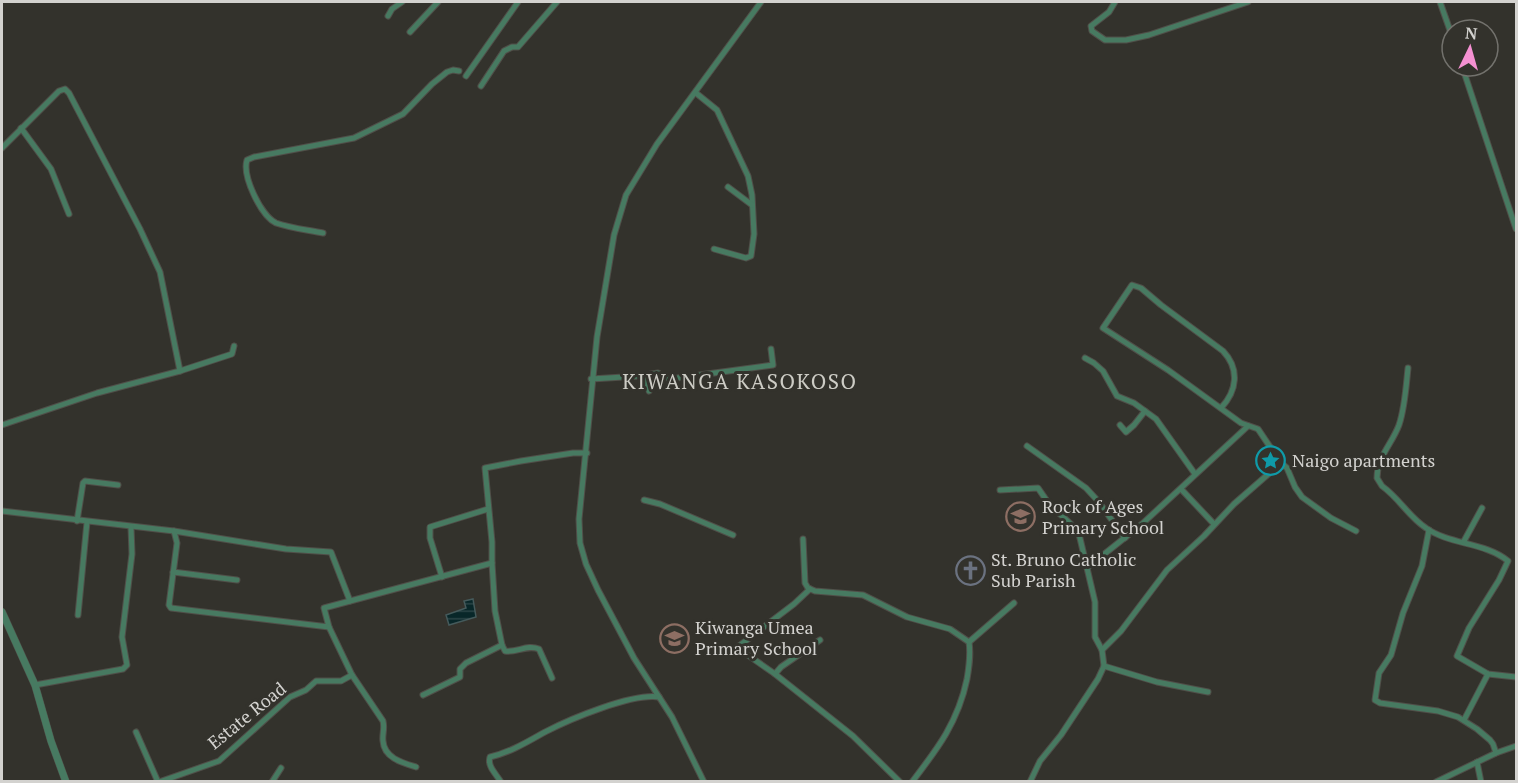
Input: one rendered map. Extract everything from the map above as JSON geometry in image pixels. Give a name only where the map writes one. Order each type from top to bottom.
[{"type":"street","points":[[388,16],[392,9],[402,2]]},
{"type":"street","points":[[410,32],[438,2]]},
{"type":"street","points":[[466,76],[518,2]]},
{"type":"street","points":[[480,86],[504,51],[518,47],[557,2]]},
{"type":"street","points":[[704,782],[672,717],[634,657],[586,564],[580,543],[579,519],[587,453],[591,379],[612,249],[626,195],[645,162],[761,2]]},
{"type":"street","points":[[1115,2],[1109,12],[1093,22],[1091,26],[1092,31],[1100,38],[1117,41],[1149,35],[1248,2]]},
{"type":"street","points":[[1440,2],[1446,18]]},
{"type":"street","points":[[323,233],[274,222],[258,202],[250,187],[245,165],[247,160],[354,138],[403,114],[447,72],[459,71]]},
{"type":"street","points":[[1466,78],[1516,229]]},
{"type":"street","points":[[2,148],[59,91],[65,89],[69,93],[160,272],[180,371]]},
{"type":"street","points":[[696,93],[717,110],[752,190],[754,234],[751,256],[746,258],[714,249]]},
{"type":"street","points":[[21,128],[51,169],[69,214]]},
{"type":"street","points":[[728,187],[752,205]]},
{"type":"street","points":[[1221,408],[1231,395],[1234,366],[1231,360],[1223,351],[1142,288],[1132,285],[1103,328],[1221,408],[1248,426],[1258,429],[1287,468],[1302,497],[1331,518],[1356,531]]},
{"type":"street","points":[[2,425],[97,393],[180,371],[232,354],[234,346]]},
{"type":"street","points":[[591,379],[617,379],[658,373],[670,379],[773,365],[771,349]]},
{"type":"street","points":[[1085,358],[1095,363],[1103,372],[1117,396],[1145,411],[1161,425],[1195,474]]},
{"type":"street","points":[[1408,368],[1400,421],[1394,437],[1381,456],[1377,478],[1382,486],[1429,530],[1444,537],[1464,541],[1508,561],[1468,628],[1457,655],[1488,674],[1516,677]]},
{"type":"street","points":[[640,376],[643,377],[649,392]]},
{"type":"street","points":[[1120,425],[1126,432],[1145,411]]},
{"type":"street","points":[[1088,567],[1181,489],[1248,426]]},
{"type":"street","points":[[1027,446],[1086,488],[1125,538]]},
{"type":"street","points":[[552,678],[539,649],[532,646],[512,652],[505,651],[502,645],[495,611],[492,542],[485,468],[573,453],[587,453]]},
{"type":"street","points":[[1102,650],[1121,631],[1167,570],[1281,462]]},
{"type":"street","points":[[77,520],[85,481],[118,485]]},
{"type":"street","points":[[1000,490],[1038,488],[1049,504],[1073,526],[1078,534],[1095,602],[1095,637],[1102,650],[1104,666],[1098,680],[1061,735],[1040,761],[1030,782]]},
{"type":"street","points":[[1181,489],[1214,524]]},
{"type":"street","points":[[644,500],[660,504],[733,535]]},
{"type":"street","points":[[1464,541],[1482,508]]},
{"type":"street","points":[[442,577],[430,538],[430,527],[488,509]]},
{"type":"street","points":[[2,511],[174,531],[286,549],[331,552],[350,601]]},
{"type":"street","points":[[78,615],[87,522]]},
{"type":"street","points":[[35,685],[123,669],[127,665],[122,637],[132,554],[131,527]]},
{"type":"street","points":[[1429,530],[1422,566],[1403,614],[1391,655],[1379,673],[1375,700],[1438,711],[1464,720],[1490,740],[1496,753]]},
{"type":"street","points":[[174,531],[177,543],[169,605],[173,609],[329,627]]},
{"type":"street","points":[[803,539],[805,582],[810,589],[863,596],[908,617],[950,629],[969,642],[971,652],[969,669],[958,714],[912,782]]},
{"type":"street","points":[[416,767],[398,761],[389,755],[382,743],[384,727],[382,721],[352,675],[329,627],[324,608],[492,563]]},
{"type":"street","points":[[173,572],[237,580]]},
{"type":"street","points":[[810,589],[739,646],[742,651],[853,736],[900,782]]},
{"type":"street","points":[[969,642],[1014,603]]},
{"type":"street","points":[[2,612],[4,622],[35,685],[51,741],[66,782]]},
{"type":"street","points":[[774,674],[820,640]]},
{"type":"street","points":[[423,695],[460,677],[460,669],[466,663],[502,645]]},
{"type":"street","points":[[1104,666],[1157,682],[1208,692]]},
{"type":"street","points":[[1464,720],[1488,674]]},
{"type":"street","name":"Estate Road","points":[[159,782],[223,758],[268,716],[316,681],[341,681],[352,675]]},
{"type":"street","points":[[501,782],[490,766],[490,757],[523,746],[545,732],[606,707],[642,696],[659,697]]},
{"type":"street","points":[[136,732],[159,782]]},
{"type":"street","points":[[1436,782],[1496,753],[1516,746]]},
{"type":"street","points":[[1477,762],[1481,782]]},
{"type":"street","points":[[272,782],[281,768]]},
{"type":"water","points":[[473,599],[476,617],[449,625],[446,615],[466,608],[464,601]]},
{"type":"place","name":"Naigo apartments","points":[[1271,461]]},
{"type":"place","name":"Rock of Ages Primary School","points":[[1021,517]]},
{"type":"place","name":"St. Bruno Catholic Sub Parish","points":[[970,570]]},
{"type":"place","name":"Kiwanga Umea Primary School","points":[[674,638]]},
{"type":"district","name":"KIWANGA KASOKOSO","points":[[740,382]]}]
